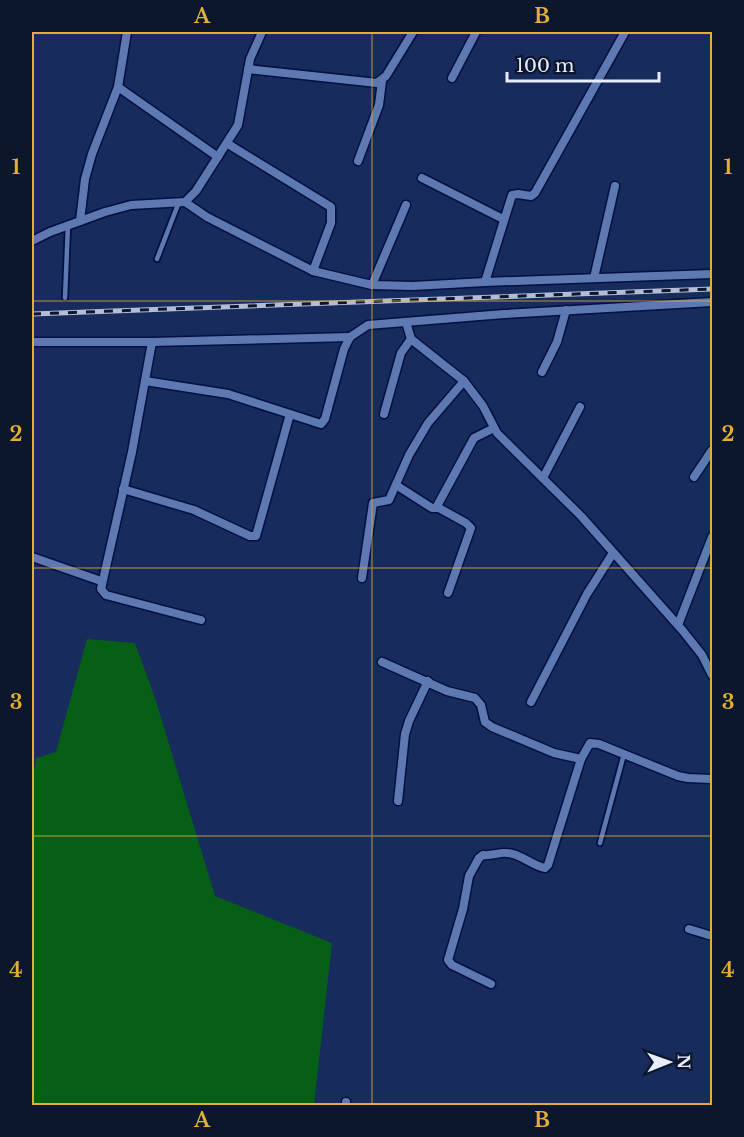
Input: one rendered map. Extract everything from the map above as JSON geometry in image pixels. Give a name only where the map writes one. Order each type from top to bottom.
[{"type":"street","points":[[80,221],[82,197],[92,154],[118,87],[127,32]]},
{"type":"street","points":[[182,202],[196,191],[238,125],[250,59],[262,32]]},
{"type":"street","points":[[358,161],[379,105],[382,81],[413,32]]},
{"type":"street","points":[[452,78],[476,32]]},
{"type":"street","points":[[485,282],[512,195],[531,196],[535,193],[625,32]]},
{"type":"street","points":[[248,69],[370,84],[382,81]]},
{"type":"street","points":[[118,87],[218,157]]},
{"type":"street","points":[[228,144],[331,207],[331,224],[313,271]]},
{"type":"street","points":[[422,178],[503,219]]},
{"type":"street","points":[[594,278],[615,186]]},
{"type":"street","points":[[32,241],[68,225],[130,205],[182,202],[313,271],[372,285],[413,286],[712,273]]},
{"type":"street","points":[[372,285],[406,205]]},
{"type":"street","points":[[145,381],[228,394],[318,424],[324,422],[344,349],[351,337],[368,325],[712,302]]},
{"type":"street","points":[[542,372],[558,342],[566,310]]},
{"type":"street","points":[[406,322],[411,339],[464,381],[483,406],[494,428],[581,516],[678,625],[702,655],[712,675]]},
{"type":"street","points":[[32,342],[152,342],[351,337]]},
{"type":"street","points":[[384,414],[401,353],[411,339]]},
{"type":"street","points":[[152,342],[123,489],[101,581],[101,591],[106,595],[201,620]]},
{"type":"street","points":[[362,578],[373,503],[388,501],[428,423],[464,381]]},
{"type":"street","points":[[543,478],[580,407]]},
{"type":"street","points":[[123,489],[194,510],[255,537],[290,414]]},
{"type":"street","points":[[437,507],[474,438],[494,428]]},
{"type":"street","points":[[694,477],[712,450]]},
{"type":"street","points":[[396,485],[432,508],[437,507],[471,528],[448,593]]},
{"type":"street","points":[[678,625],[712,537]]},
{"type":"street","points":[[531,702],[582,603],[613,553]]},
{"type":"street","points":[[32,557],[101,581]]},
{"type":"street","points":[[382,662],[447,691],[475,698],[482,705],[485,722],[489,726],[554,753],[581,759]]},
{"type":"street","points":[[398,801],[405,734],[428,681]]},
{"type":"street","points":[[491,984],[452,965],[448,960],[469,876],[483,855],[494,856],[508,852],[538,867],[545,868],[548,865],[581,759],[592,742],[678,776],[712,779]]},
{"type":"street","points":[[689,929],[712,936]]},
{"type":"lane","points":[[157,259],[182,202]]},
{"type":"lane","points":[[65,298],[68,225]]},
{"type":"lane","points":[[600,843],[624,754]]},
{"type":"shaded area","points":[[87,639],[135,643],[156,701],[215,896],[332,943],[314,1105],[32,1105],[32,784],[36,758],[56,752]]},
{"type":"railway","points":[[32,314],[712,289]]}]
